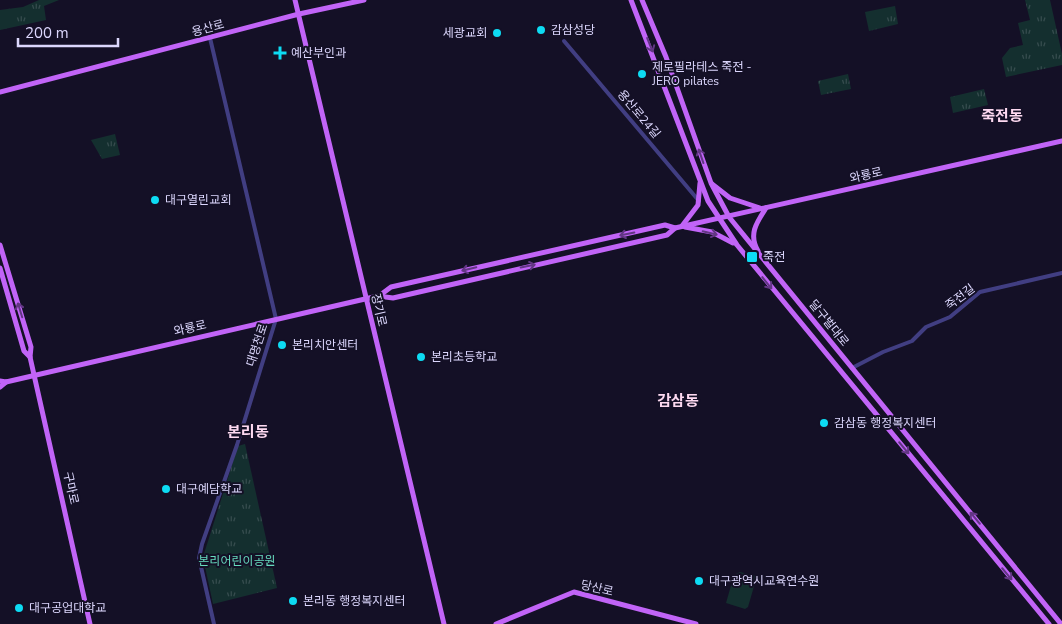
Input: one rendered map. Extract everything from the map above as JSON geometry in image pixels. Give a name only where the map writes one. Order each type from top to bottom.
[{"type":"main road","name":"장기로","points":[[295,0],[444,624]]},
{"type":"main road","name":"용산로","points":[[0,92],[299,14],[364,0]]},
{"type":"main road","name":"달구벌대로","points":[[631,0],[700,180],[718,220],[737,246],[1049,624]]},
{"type":"main road","name":"달구벌대로","points":[[642,0],[666,57],[711,183],[729,217],[1061,624]]},
{"type":"main road","name":"와룡로","points":[[378,296],[393,298],[667,235],[674,228],[682,226],[718,220],[763,208],[1062,141]]},
{"type":"main road","points":[[700,180],[699,201],[696,209],[682,226],[712,232],[737,246]]},
{"type":"main road","points":[[711,183],[730,198],[763,208],[752,238],[764,260]]},
{"type":"main road","name":"와룡로","points":[[0,387],[6,382],[35,375],[378,296],[391,287],[665,225],[674,228]]},
{"type":"main road","name":"구마로","points":[[0,245],[31,347],[30,357],[90,624]]},
{"type":"main road","name":"구마로","points":[[0,268],[24,351],[30,357]]},
{"type":"main road","points":[[0,380],[6,382]]},
{"type":"main road","points":[[856,390],[862,386],[868,393],[872,393]]},
{"type":"main road","name":"당산로","points":[[496,624],[574,592],[696,624]]},
{"type":"street","name":"대명천로","points":[[210,38],[276,319],[199,558],[214,624]]},
{"type":"street","name":"용산로24길","points":[[564,40],[699,201]]},
{"type":"street","name":"죽전길","points":[[852,368],[883,352],[912,341],[926,327],[950,317],[980,292],[1062,273]]},
{"type":"green space","points":[[39,0],[59,0],[44,6],[46,20],[0,30],[0,10],[23,7]]},
{"type":"green space","points":[[1025,0],[1050,0],[1062,54],[1062,65],[1006,77],[1002,58],[1010,48],[1023,45],[1018,23],[1030,20]]},
{"type":"green space","points":[[895,6],[898,24],[869,31],[865,12]]},
{"type":"green space","points":[[848,74],[851,89],[821,95],[818,81]]},
{"type":"green space","points":[[984,89],[988,105],[953,113],[950,97]]},
{"type":"green space","points":[[115,134],[120,155],[102,159],[91,140]]},
{"type":"green space","name":"본리어린이공원","points":[[245,444],[277,588],[213,604],[203,557],[238,446]]},
{"type":"green space","points":[[740,572],[757,576],[748,607],[745,609],[726,603],[734,575]]},
{"type":"place","name":"감삼성당","points":[[541,30]]},
{"type":"place","name":"세광교회","points":[[497,33]]},
{"type":"place","name":"예산부인과","points":[[280,53]]},
{"type":"place","name":"제로필라테스 죽전 - JERO pilates","points":[[642,74]]},
{"type":"place","name":"대구열린교회","points":[[155,200]]},
{"type":"place","name":"죽전","points":[[752,257]]},
{"type":"place","name":"본리치안센터","points":[[282,345]]},
{"type":"place","name":"본리초등학교","points":[[421,357]]},
{"type":"place","name":"감삼동 행정복지센터","points":[[824,423]]},
{"type":"place","name":"대구예담학교","points":[[166,489]]},
{"type":"place","name":"대구광역시교육연수원","points":[[699,581]]},
{"type":"place","name":"본리동 행정복지센터","points":[[293,601]]},
{"type":"place","name":"대구공업대학교","points":[[19,608]]},
{"type":"district","name":"죽전동","points":[[1002,116]]},
{"type":"district","name":"감삼동","points":[[678,401]]},
{"type":"district","name":"본리동","points":[[248,432]]}]
